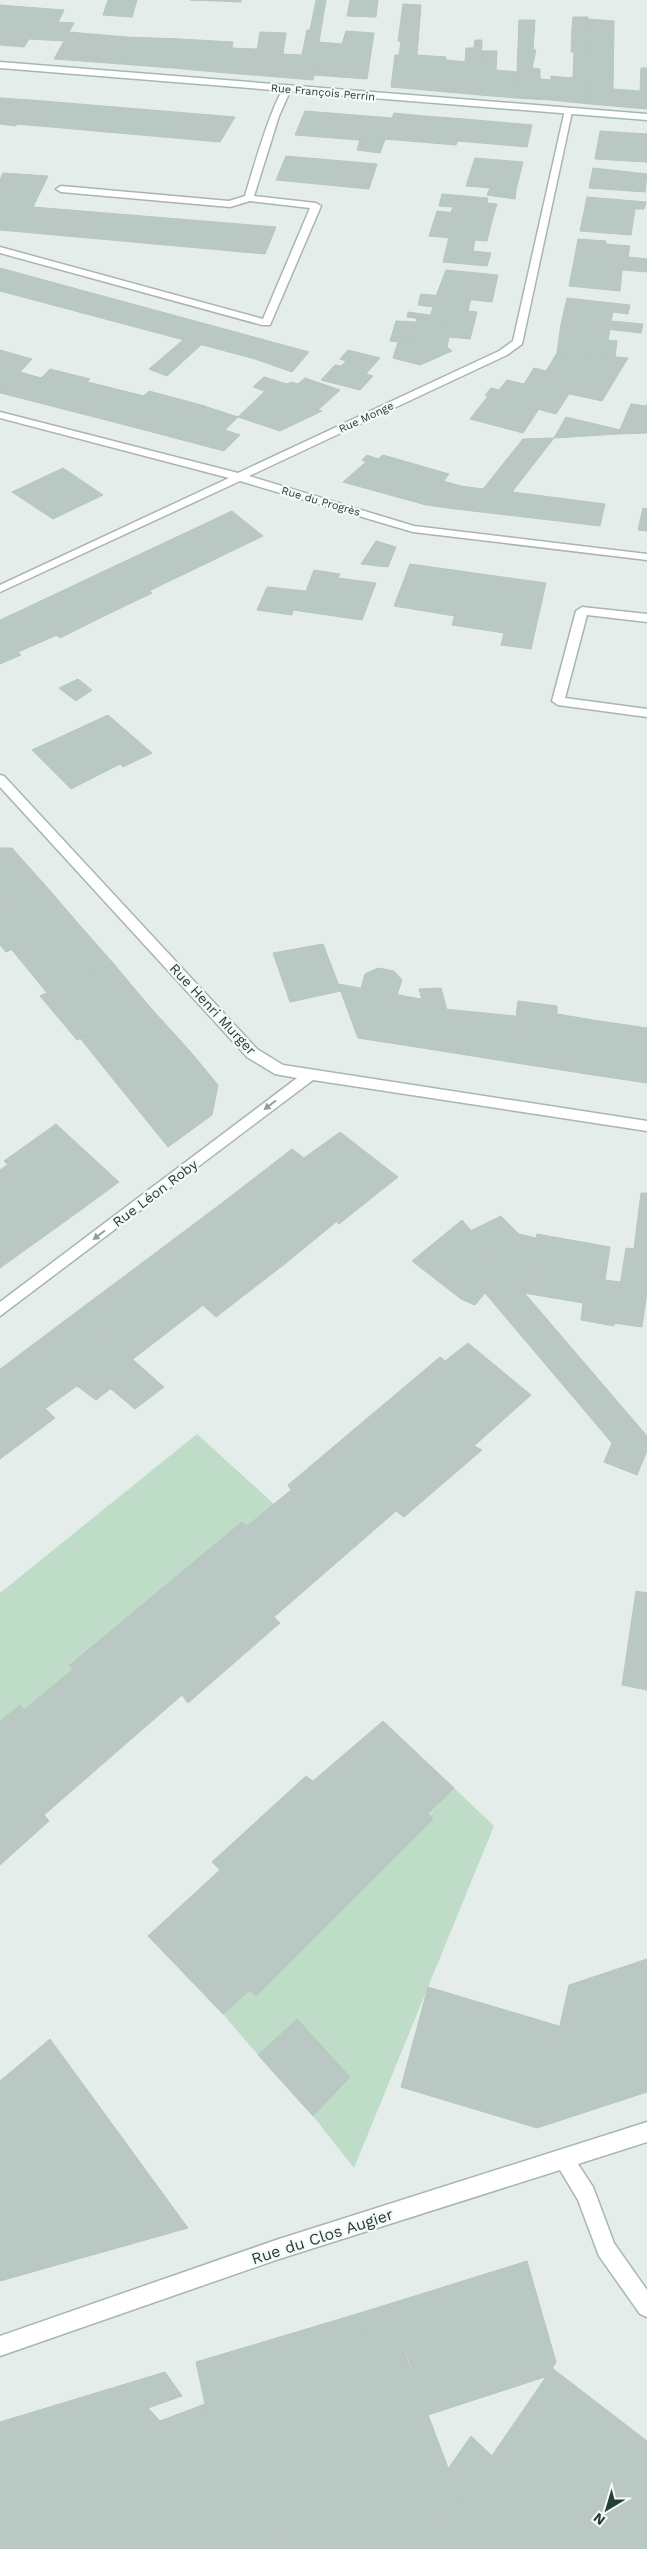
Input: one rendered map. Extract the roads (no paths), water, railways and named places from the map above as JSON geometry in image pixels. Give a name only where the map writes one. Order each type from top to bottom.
[{"type":"street","name":"Rue François Perrin","points":[[0,65],[647,117]]},
{"type":"street","points":[[249,198],[275,116],[287,89]]},
{"type":"street","name":"Rue Monge","points":[[0,589],[503,353],[518,342],[568,112]]},
{"type":"street","points":[[0,250],[266,323],[316,206],[249,198],[230,204],[61,189]]},
{"type":"street","name":"Rue du Progrès","points":[[0,415],[239,478],[413,529],[647,557]]},
{"type":"street","points":[[647,618],[582,610],[558,701],[647,713]]},
{"type":"street","name":"Rue Henri Murger","points":[[2,783],[252,1053],[280,1070],[309,1076],[647,1126]]},
{"type":"street","name":"Rue Léon Roby","points":[[0,1310],[309,1076]]},
{"type":"street","name":"Rue du Clos Augier","points":[[0,2346],[276,2250],[563,2157],[647,2132]]},
{"type":"street","points":[[563,2157],[586,2194],[606,2249],[647,2307]]}]
